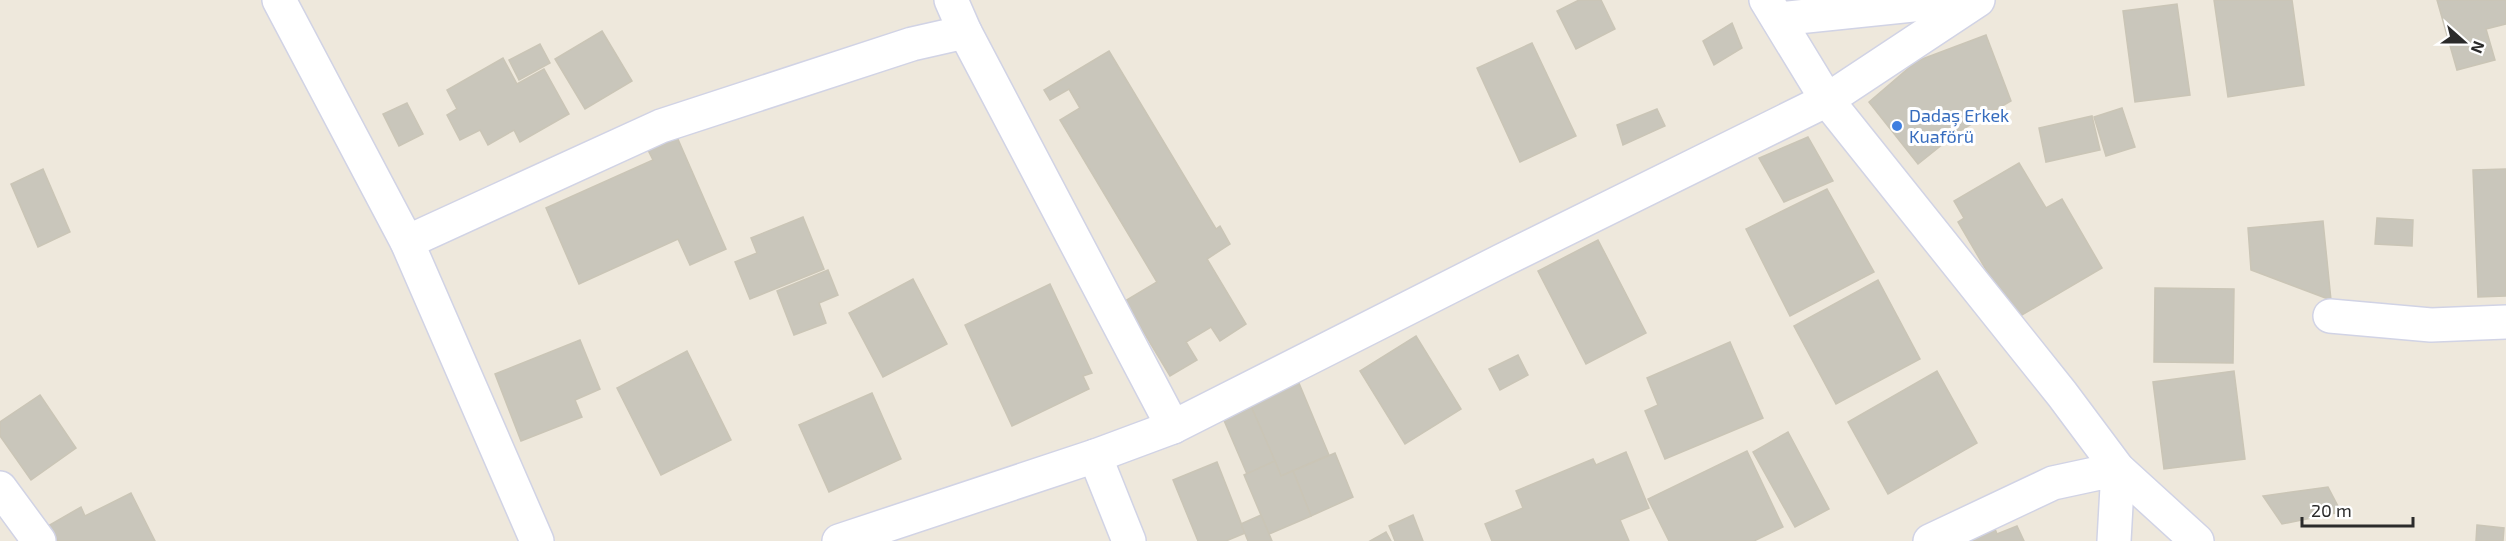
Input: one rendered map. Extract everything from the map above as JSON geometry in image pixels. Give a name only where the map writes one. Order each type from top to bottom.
[{"type":"street","points":[[279,0],[407,242],[537,541]]},
{"type":"street","points":[[951,0],[965,32],[1173,427]]},
{"type":"street","points":[[1961,0],[1772,10],[1827,100],[2062,394],[2118,469],[2197,541]]},
{"type":"street","points":[[838,541],[1095,456],[1173,427],[1490,266],[1827,100],[1978,0]]},
{"type":"street","points":[[407,242],[661,126],[912,44],[965,32]]},
{"type":"street","points":[[2330,316],[2431,325],[2506,322]]},
{"type":"street","points":[[1095,456],[1129,541]]},
{"type":"street","points":[[1930,541],[2053,483],[2118,469]]},
{"type":"street","points":[[2114,541],[2118,469]]},
{"type":"street","points":[[0,488],[39,541]]},
{"type":"building","points":[[1579,0],[1601,0],[1615,29],[1576,49],[1557,11]]},
{"type":"building","points":[[2214,0],[2292,0],[2304,85],[2228,97]]},
{"type":"building","points":[[2437,0],[2506,0],[2506,24],[2486,29],[2495,60],[2457,70]]},
{"type":"building","points":[[2177,4],[2190,95],[2135,102],[2123,11]]},
{"type":"building","points":[[1732,23],[1742,48],[1714,65],[1703,41]]},
{"type":"building","points":[[602,31],[632,81],[585,109],[555,59]]},
{"type":"building","points":[[1986,35],[2011,101],[1958,132],[1918,164],[1869,102],[1917,61]]},
{"type":"building","points":[[1532,43],[1576,136],[1520,162],[1477,68]]},
{"type":"building","points":[[540,44],[550,63],[519,80],[509,60]]},
{"type":"building","points":[[1109,51],[1216,229],[1220,226],[1230,244],[1207,259],[1246,324],[1220,341],[1211,327],[1186,342],[1197,360],[1170,376],[1125,301],[1157,282],[1060,120],[1080,108],[1069,89],[1050,100],[1044,90]]},
{"type":"building","points":[[503,58],[517,84],[544,69],[569,114],[520,142],[514,130],[488,145],[480,130],[460,140],[447,115],[457,109],[447,90]]},
{"type":"building","points":[[407,103],[423,134],[399,146],[383,114]]},
{"type":"building","points":[[2122,108],[2135,147],[2106,156],[2094,117]]},
{"type":"building","points":[[1657,109],[1665,126],[1623,145],[1617,125]]},
{"type":"building","points":[[2092,116],[2100,150],[2046,162],[2039,128]]},
{"type":"building","points":[[677,137],[726,249],[690,265],[678,239],[579,284],[546,208],[653,160],[648,150]]},
{"type":"building","points":[[1808,137],[1833,181],[1784,202],[1759,158]]},
{"type":"building","points":[[2019,163],[2046,208],[2062,199],[2102,268],[2015,319],[1958,222],[1964,218],[1954,201]]},
{"type":"building","points":[[43,169],[70,232],[38,247],[11,184]]},
{"type":"building","points":[[2506,169],[2506,296],[2478,297],[2473,170]]},
{"type":"building","points":[[1827,189],[1874,272],[1790,316],[1746,229]]},
{"type":"building","points":[[803,217],[824,269],[750,299],[735,262],[757,253],[751,238]]},
{"type":"building","points":[[2377,218],[2413,220],[2412,246],[2375,244]]},
{"type":"building","points":[[2323,221],[2331,300],[2251,270],[2248,228]]},
{"type":"building","points":[[1598,240],[1646,333],[1586,364],[1538,271]]},
{"type":"building","points":[[828,270],[838,295],[819,303],[826,323],[794,335],[777,291]]},
{"type":"building","points":[[913,279],[947,344],[883,377],[849,313]]},
{"type":"building","points":[[1878,280],[1920,359],[1836,404],[1794,326]]},
{"type":"building","points":[[1050,284],[1092,373],[1083,376],[1089,389],[1012,426],[965,325]]},
{"type":"building","points":[[2155,288],[2234,289],[2233,363],[2154,362]]},
{"type":"building","points":[[1416,336],[1461,409],[1405,444],[1360,371]]},
{"type":"building","points":[[580,340],[600,389],[575,400],[582,417],[521,441],[495,374]]},
{"type":"building","points":[[1730,342],[1763,418],[1665,459],[1645,411],[1658,405],[1647,378]]},
{"type":"building","points":[[687,351],[731,440],[661,475],[617,388]]},
{"type":"building","points":[[1518,355],[1528,375],[1500,390],[1489,369]]},
{"type":"building","points":[[1937,371],[1977,443],[1888,494],[1848,422]]},
{"type":"building","points":[[2234,371],[2245,459],[2164,469],[2153,382]]},
{"type":"building","points":[[1296,376],[1329,455],[1281,476],[1247,397]]},
{"type":"building","points":[[872,393],[901,459],[829,492],[799,425]]},
{"type":"building","points":[[40,395],[76,448],[31,480],[0,436],[0,422]]},
{"type":"building","points":[[1247,397],[1275,461],[1247,474],[1220,411]]},
{"type":"building","points":[[1788,432],[1829,509],[1795,527],[1753,452]]},
{"type":"building","points":[[1747,451],[1783,527],[1754,541],[1669,541],[1648,499]]},
{"type":"building","points":[[1626,452],[1649,508],[1620,520],[1629,541],[1492,541],[1485,524],[1523,508],[1516,491],[1593,459],[1596,465]]},
{"type":"building","points":[[1335,453],[1353,497],[1311,516],[1293,471]]},
{"type":"building","points":[[1275,461],[1281,476],[1293,471],[1311,516],[1269,534],[1244,475]]},
{"type":"building","points":[[1217,462],[1245,533],[1226,541],[1198,541],[1173,480]]},
{"type":"building","points":[[2328,487],[2341,512],[2282,524],[2263,496]]},
{"type":"building","points":[[131,493],[155,541],[58,541],[48,526],[81,507],[85,516]]},
{"type":"building","points":[[1261,515],[1272,541],[1248,541],[1241,524]]},
{"type":"building","points":[[1413,515],[1423,541],[1395,541],[1389,526]]},
{"type":"building","points":[[1991,519],[1997,534],[2017,526],[2024,541],[1936,541]]},
{"type":"building","points":[[2477,525],[2504,528],[2503,541],[2476,541]]},
{"type":"building","points":[[1386,532],[1391,541],[1370,541]]},
{"type":"place","name":"Dadaş Erkek Kuaförü","points":[[1897,126]]}]
